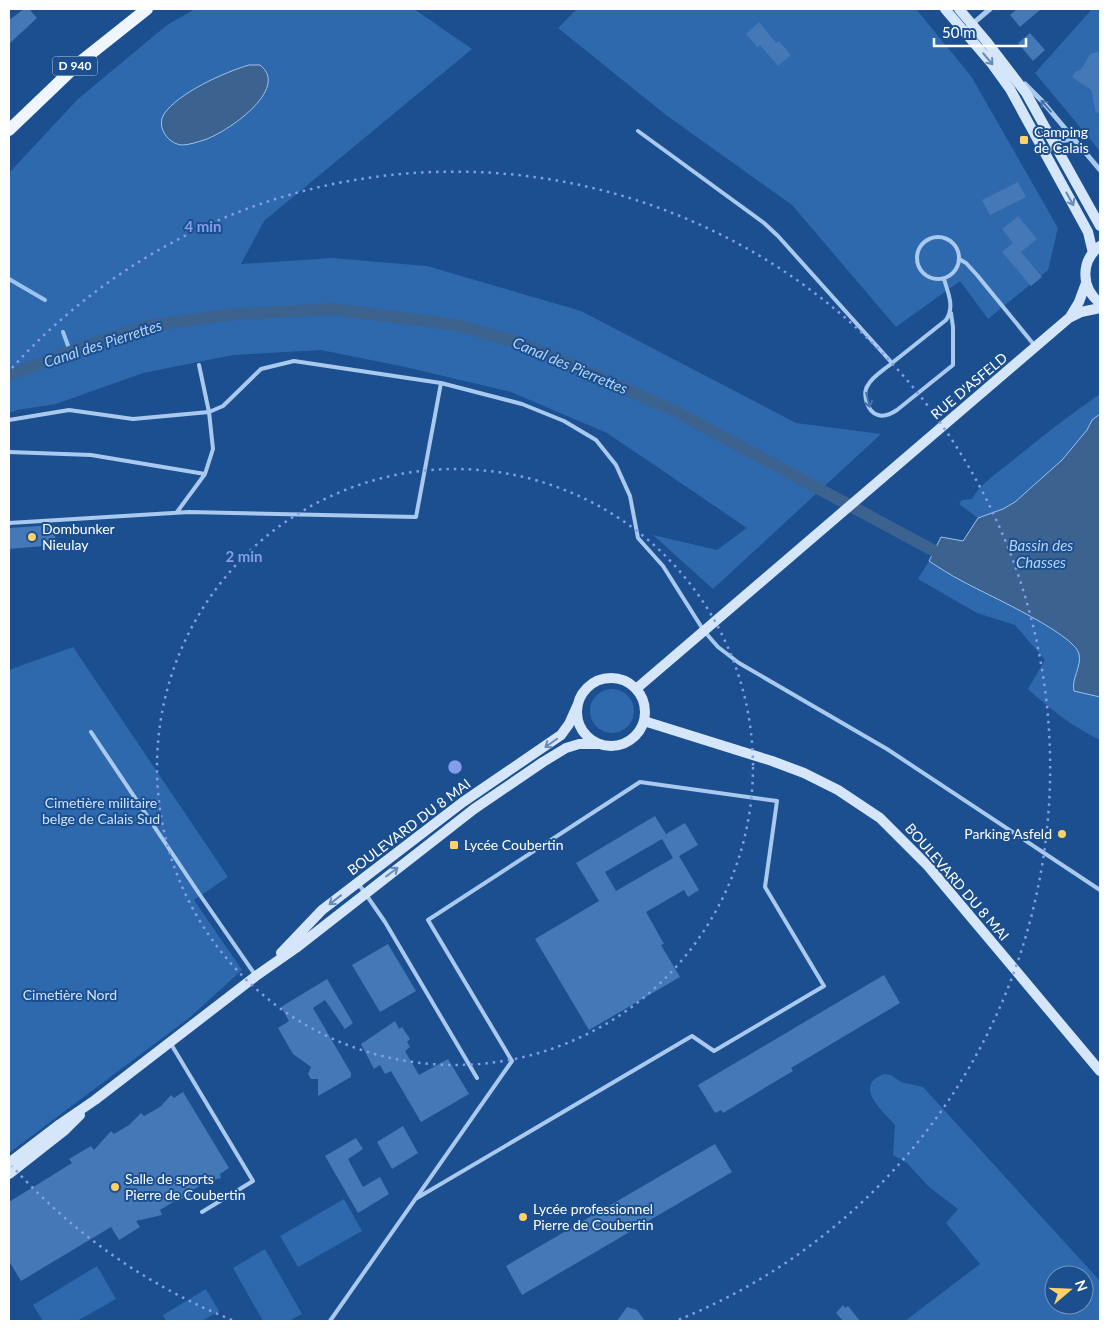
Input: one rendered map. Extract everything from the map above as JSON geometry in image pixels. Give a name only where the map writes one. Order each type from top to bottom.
[{"type":"main road","name":"D 940","points":[[9,130],[79,62],[147,9]]},
{"type":"street","points":[[945,9],[968,28],[1042,101],[1100,170]]},
{"type":"street","points":[[958,9],[968,28],[1005,81],[1096,250]]},
{"type":"street","points":[[968,28],[990,9]]},
{"type":"street","points":[[1011,72],[1028,97],[1100,226]]},
{"type":"street","points":[[1047,156],[1049,149],[1055,144],[1066,139],[1076,141]]},
{"type":"street","name":"RUE D'ASFELD","points":[[1069,318],[1079,302],[1086,283],[1086,266],[1096,250]]},
{"type":"street","points":[[1086,283],[1093,296],[1100,303]]},
{"type":"street","name":"RUE D'ASFELD","points":[[704,631],[1069,318],[1082,312],[1100,308]]},
{"type":"street","points":[[636,689],[704,631]]},
{"type":"street","points":[[602,679],[621,679],[636,689],[644,704],[644,721],[638,733],[627,742],[614,746],[600,744],[589,737],[580,726],[577,713],[578,704],[587,688],[602,679]]},
{"type":"street","name":"BOULEVARD DU 8 MAI","points":[[256,976],[287,947],[314,917],[464,802],[561,735],[569,724],[578,704]]},
{"type":"street","name":"BOULEVARD DU 8 MAI","points":[[644,721],[772,761],[804,773],[838,790],[880,818],[928,866],[1100,1071]]},
{"type":"street","name":"BOULEVARD DU 8 MAI","points":[[9,1163],[95,1100],[256,976],[296,948],[466,815],[543,762],[572,746],[591,743],[600,744]]},
{"type":"street","name":"BOULEVARD DU 8 MAI","points":[[9,1174],[65,1130],[95,1100]]},
{"type":"lane","points":[[638,130],[764,223],[778,236],[892,363]]},
{"type":"lane","points":[[933,238],[946,239],[956,247],[959,260],[955,272],[944,279],[929,278],[919,268],[917,256],[922,244],[933,238]]},
{"type":"lane","points":[[959,260],[966,263],[977,275],[1036,347]]},
{"type":"lane","points":[[944,279],[950,298],[954,327],[952,365],[897,410],[888,415],[879,416],[875,414],[869,408],[866,399],[866,389],[870,382],[946,320],[951,312]]},
{"type":"lane","points":[[9,420],[69,410],[133,419],[209,412],[223,406],[261,369],[294,361],[441,383],[522,404],[564,421],[596,440],[616,466],[630,496],[638,538],[663,566],[704,631],[718,646],[739,663],[893,753],[1100,890]]},
{"type":"lane","points":[[177,512],[205,474],[213,449],[209,412],[199,365]]},
{"type":"lane","points":[[9,523],[177,512],[416,517],[441,383]]},
{"type":"lane","points":[[9,452],[90,455],[205,474]]},
{"type":"lane","points":[[91,732],[256,976]]},
{"type":"lane","points":[[330,1321],[512,1061],[428,920],[640,782],[777,801],[765,887],[824,986],[714,1051],[692,1036],[417,1198]]},
{"type":"lane","points":[[358,883],[385,922],[478,1078]]},
{"type":"lane","points":[[170,1042],[254,1181],[202,1212]]},
{"type":"green space","points":[[195,9],[414,9],[472,49],[264,221],[241,264],[332,258],[427,266],[581,311],[796,423],[881,434],[713,589],[653,535],[717,550],[747,528],[607,433],[511,392],[405,367],[321,350],[233,355],[143,373],[56,404],[9,413],[9,173],[78,99],[167,25]]},
{"type":"green space","points":[[577,9],[916,9],[971,76],[1058,228],[1048,270],[988,319],[960,281],[896,327],[792,205],[666,115],[558,28]]},
{"type":"green space","points":[[1092,9],[1100,9],[1100,50],[1096,55],[1090,54],[1079,72],[1075,72],[1073,77],[1091,90],[1092,96],[1100,99],[1100,151],[1035,73]]},
{"type":"green space","points":[[1100,394],[1100,414],[1092,420],[1088,430],[1062,460],[1015,502],[1003,509],[978,518],[959,504],[962,500],[972,499],[990,479]]},
{"type":"green space","points":[[929,561],[958,579],[1045,625],[1073,645],[1080,658],[1074,682],[1074,691],[1100,697],[1100,740],[1062,717],[1028,689],[1045,660],[1015,625],[977,613],[918,579]]},
{"type":"green space","points":[[73,647],[228,877],[194,900],[242,970],[189,1018],[9,1153],[9,670]]},
{"type":"green space","points":[[608,689],[616,689],[628,695],[634,711],[628,727],[616,733],[608,733],[596,727],[590,715],[590,707],[596,695]]},
{"type":"green space","points":[[884,1074],[891,1075],[901,1082],[923,1087],[1085,1265],[1044,1265],[1044,1315],[1094,1315],[1094,1274],[1100,1281],[1100,1321],[905,1321],[980,1264],[946,1223],[958,1209],[929,1187],[907,1163],[893,1155],[895,1125],[873,1099],[870,1092],[871,1085],[875,1079]]},
{"type":"green space","points":[[344,1199],[362,1231],[298,1267],[280,1236]]},
{"type":"green space","points":[[265,1249],[302,1314],[289,1321],[263,1321],[233,1268]]},
{"type":"green space","points":[[97,1266],[116,1299],[77,1321],[43,1321],[33,1305]]},
{"type":"green space","points":[[206,1289],[219,1311],[202,1321],[166,1321],[163,1315]]},
{"type":"water","points":[[249,65],[260,65],[267,75],[267,86],[262,97],[240,120],[214,136],[190,144],[177,144],[168,138],[161,124],[164,114],[171,106],[203,84]]},
{"type":"water","name":"Bassin des Chasses","points":[[1100,414],[1100,697],[1074,691],[1073,686],[1080,659],[1079,654],[1073,645],[1062,635],[929,561],[941,537],[963,541],[978,518],[1003,509],[1015,502],[1062,460],[1087,430],[1092,420]]},
{"type":"building","points":[[24,9],[29,9],[37,18],[9,44],[9,20]]},
{"type":"building","points":[[1017,9],[1041,9],[1020,27],[1010,15]]},
{"type":"building","points":[[759,22],[776,43],[779,41],[791,55],[778,66],[760,45],[758,48],[746,34]]},
{"type":"building","points":[[1030,33],[1045,50],[1033,61],[1018,43]]},
{"type":"building","points":[[1100,51],[1100,112],[1096,113],[1091,90],[1072,77],[1075,72],[1080,70],[1090,54]]},
{"type":"building","points":[[1018,182],[1026,197],[990,215],[982,200]]},
{"type":"building","points":[[1018,216],[1037,239],[1021,252],[1042,277],[1031,286],[1002,252],[1013,243],[1002,229]]},
{"type":"building","name":"Dombunker Nieulay","points":[[54,525],[56,545],[9,549],[9,528]]},
{"type":"building","points":[[655,816],[666,834],[685,823],[698,845],[679,856],[699,890],[688,897],[684,890],[646,912],[664,944],[661,945],[680,977],[589,1030],[535,939],[599,901],[576,863]],"holes":[[[662,839],[673,858],[616,891],[605,872]]]},
{"type":"building","points":[[388,944],[416,991],[380,1012],[352,965]]},
{"type":"building","points":[[884,975],[900,1003],[791,1068],[793,1071],[723,1113],[721,1110],[715,1113],[698,1085]]},
{"type":"building","points":[[327,979],[353,1023],[345,1029],[325,1000],[313,1008],[351,1073],[351,1077],[318,1096],[318,1079],[311,1079],[308,1074],[311,1067],[293,1054],[278,1028],[289,1021],[281,1007]]},
{"type":"building","points":[[395,1021],[399,1029],[402,1027],[410,1039],[407,1042],[410,1047],[405,1051],[419,1075],[448,1059],[469,1094],[421,1122],[391,1071],[385,1074],[380,1065],[374,1069],[361,1044]]},
{"type":"building","name":"Salle de sports Pierre de Coubertin","points":[[183,1092],[229,1168],[220,1174],[221,1178],[205,1182],[190,1192],[191,1196],[175,1201],[160,1210],[162,1215],[136,1221],[140,1227],[119,1240],[111,1227],[21,1281],[9,1261],[9,1202],[72,1163],[69,1159],[91,1146],[94,1150],[111,1131],[114,1134],[129,1125],[141,1113],[144,1116],[160,1107],[171,1095],[174,1098]]},
{"type":"building","points":[[403,1126],[418,1153],[392,1169],[377,1142]]},
{"type":"building","points":[[356,1138],[363,1149],[348,1159],[363,1187],[380,1177],[389,1194],[358,1213],[325,1156]]},
{"type":"building","points":[[715,1144],[732,1172],[522,1295],[506,1266]]},
{"type":"building","points":[[843,1305],[845,1308],[848,1306],[860,1321],[843,1321],[836,1313]]},
{"type":"building","points":[[627,1307],[637,1310],[645,1321],[617,1321]]},
{"type":"waterway","points":[[9,279],[45,300]]},
{"type":"waterway","name":"Canal des Pierrettes","points":[[9,375],[96,342],[149,326],[227,315],[333,309],[456,325],[524,344],[675,411],[949,559]]},
{"type":"waterway","points":[[63,332],[70,351]]},
{"type":"place","name":"Camping de Calais","points":[[1024,140]]},
{"type":"place","name":"Dombunker Nieulay","points":[[32,537]]},
{"type":"place","name":"Parking Asfeld","points":[[1062,834]]},
{"type":"place","name":"Lycée Coubertin","points":[[454,845]]},
{"type":"place","name":"Salle de sports Pierre de Coubertin","points":[[115,1187]]},
{"type":"place","name":"Lycée professionnel Pierre de Coubertin","points":[[523,1217]]},
{"type":"park label","name":"Cimetière militaire belge de Calais Sud","points":[[101,812]]},
{"type":"park label","name":"Cimetière Nord","points":[[70,995]]}]
